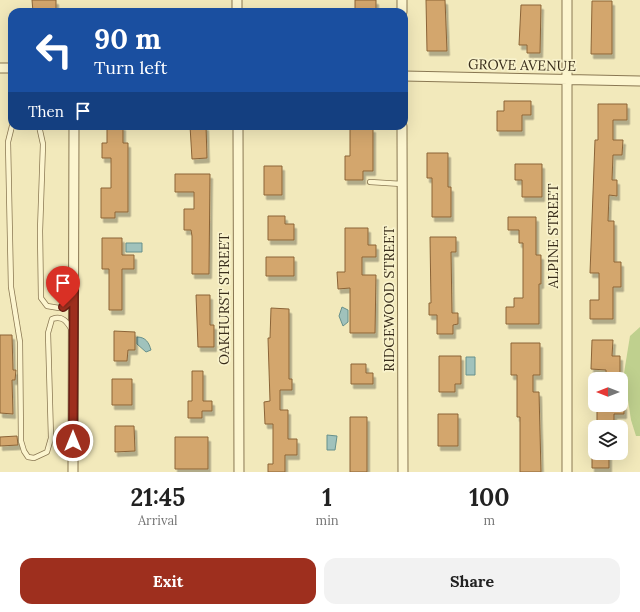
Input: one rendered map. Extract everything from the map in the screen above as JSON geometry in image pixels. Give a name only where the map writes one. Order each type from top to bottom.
[{"type":"street","name":"ALPINE STREET","points":[[567,0],[567,472]]},
{"type":"street","name":"GROVE AVENUE","points":[[408,76],[640,81]]},
{"type":"street","points":[[73,472],[74,130]]},
{"type":"street","name":"OAKHURST STREET","points":[[238,130],[239,472]]},
{"type":"street","name":"RIDGEWOOD STREET","points":[[402,130],[403,472]]},
{"type":"lane","points":[[11,130],[8,142],[11,287],[20,342],[21,441],[24,452],[28,457],[34,458],[47,452],[51,438],[48,333],[52,319],[61,318],[65,320],[74,332]]},
{"type":"lane","points":[[40,130],[43,144],[40,231],[41,298],[47,306],[63,307],[68,303],[74,286]]},
{"type":"lane","points":[[370,182],[402,184]]},
{"type":"green space","points":[[640,327],[640,436],[636,436],[631,420],[628,400],[628,372],[624,372],[630,336]]},
{"type":"water","points":[[126,243],[142,243],[142,252],[126,252]]},
{"type":"water","points":[[342,307],[348,310],[348,322],[343,326],[339,316]]},
{"type":"water","points":[[137,337],[143,338],[147,341],[151,350],[146,352],[137,344]]},
{"type":"water","points":[[466,357],[475,357],[475,375],[466,375]]},
{"type":"water","points":[[327,435],[337,436],[335,450],[327,450]]},
{"type":"building","points":[[32,0],[56,0],[56,8],[33,8]]},
{"type":"building","points":[[355,0],[376,0],[376,8],[355,8]]},
{"type":"building","points":[[426,0],[445,0],[447,51],[427,51]]},
{"type":"building","points":[[592,1],[612,1],[612,54],[591,54]]},
{"type":"building","points":[[521,5],[541,5],[540,53],[527,53],[527,45],[519,45]]},
{"type":"building","points":[[504,101],[531,101],[531,115],[522,115],[522,131],[497,131],[497,111],[504,111]]},
{"type":"building","points":[[598,104],[627,104],[627,120],[613,120],[613,140],[623,140],[622,155],[613,155],[612,180],[617,180],[617,196],[609,195],[608,221],[614,221],[614,262],[621,262],[621,287],[613,287],[613,319],[590,319],[590,300],[599,300],[599,273],[590,273],[595,140],[598,140]]},
{"type":"building","points":[[107,130],[123,130],[123,143],[128,143],[128,212],[115,212],[115,218],[101,218],[101,188],[111,188],[111,158],[102,158],[102,143],[107,143]]},
{"type":"building","points":[[190,130],[206,130],[207,158],[192,159]]},
{"type":"building","points":[[350,130],[373,130],[373,171],[363,171],[363,180],[345,180],[345,156],[350,156]]},
{"type":"building","points":[[427,153],[448,153],[448,187],[451,187],[451,217],[432,217],[432,178],[427,178]]},
{"type":"building","points":[[515,164],[542,164],[542,197],[522,197],[522,180],[515,180]]},
{"type":"building","points":[[264,166],[282,166],[282,195],[264,195]]},
{"type":"building","points":[[175,174],[210,174],[209,274],[192,274],[192,236],[191,230],[184,230],[184,209],[194,209],[194,192],[175,192]]},
{"type":"building","points":[[268,216],[285,216],[285,224],[294,224],[294,240],[268,240]]},
{"type":"building","points":[[508,217],[536,217],[536,255],[541,255],[539,324],[506,324],[506,307],[514,307],[514,298],[523,298],[523,243],[519,243],[519,230],[508,230]]},
{"type":"building","points":[[345,228],[368,228],[368,245],[376,245],[376,257],[362,257],[362,275],[376,275],[375,333],[350,333],[350,288],[338,289],[337,272],[345,272]]},
{"type":"building","points":[[430,237],[456,237],[456,252],[451,252],[452,313],[458,313],[458,324],[453,325],[453,334],[437,334],[437,315],[429,315],[429,303],[431,303]]},
{"type":"building","points":[[102,238],[122,238],[122,255],[134,255],[134,269],[122,269],[122,310],[109,310],[109,269],[102,269]]},
{"type":"building","points":[[266,257],[294,257],[294,276],[266,276]]},
{"type":"building","points":[[196,295],[210,295],[210,325],[214,325],[214,347],[198,347]]},
{"type":"building","points":[[271,308],[289,309],[289,379],[292,379],[292,390],[280,390],[280,410],[288,410],[288,439],[297,439],[297,455],[285,455],[285,472],[268,472],[268,464],[273,464],[273,424],[265,424],[264,402],[270,401],[268,338],[270,338]]},
{"type":"building","points":[[114,331],[135,332],[135,350],[128,350],[127,361],[114,361]]},
{"type":"building","points":[[0,335],[12,335],[13,370],[16,370],[15,380],[12,380],[13,414],[0,413]]},
{"type":"building","points":[[592,340],[613,340],[612,356],[620,356],[620,372],[606,372],[606,370],[591,369]]},
{"type":"building","points":[[511,343],[540,343],[540,375],[533,375],[533,392],[539,392],[541,472],[520,472],[520,417],[517,417],[517,375],[511,375]]},
{"type":"building","points":[[439,356],[461,356],[461,384],[455,384],[455,392],[439,392]]},
{"type":"building","points":[[351,364],[366,364],[366,373],[373,373],[373,384],[351,384]]},
{"type":"building","points":[[192,371],[203,371],[203,401],[212,401],[212,411],[202,411],[202,418],[188,418],[188,401],[192,401]]},
{"type":"building","points":[[112,379],[132,379],[132,405],[112,405]]},
{"type":"building","points":[[597,412],[624,412],[624,414],[614,414],[614,420],[597,420]]},
{"type":"building","points":[[438,414],[458,414],[458,446],[438,446]]},
{"type":"building","points":[[350,417],[367,417],[367,472],[350,472]]},
{"type":"building","points":[[115,426],[134,426],[135,451],[115,452]]},
{"type":"building","points":[[17,436],[18,445],[0,446],[0,437]]},
{"type":"building","points":[[175,437],[208,437],[208,469],[175,469]]},
{"type":"building","points":[[592,460],[609,460],[609,468],[592,468]]},
{"type":"route","points":[[63,307],[68,303],[74,286],[73,441]]}]
